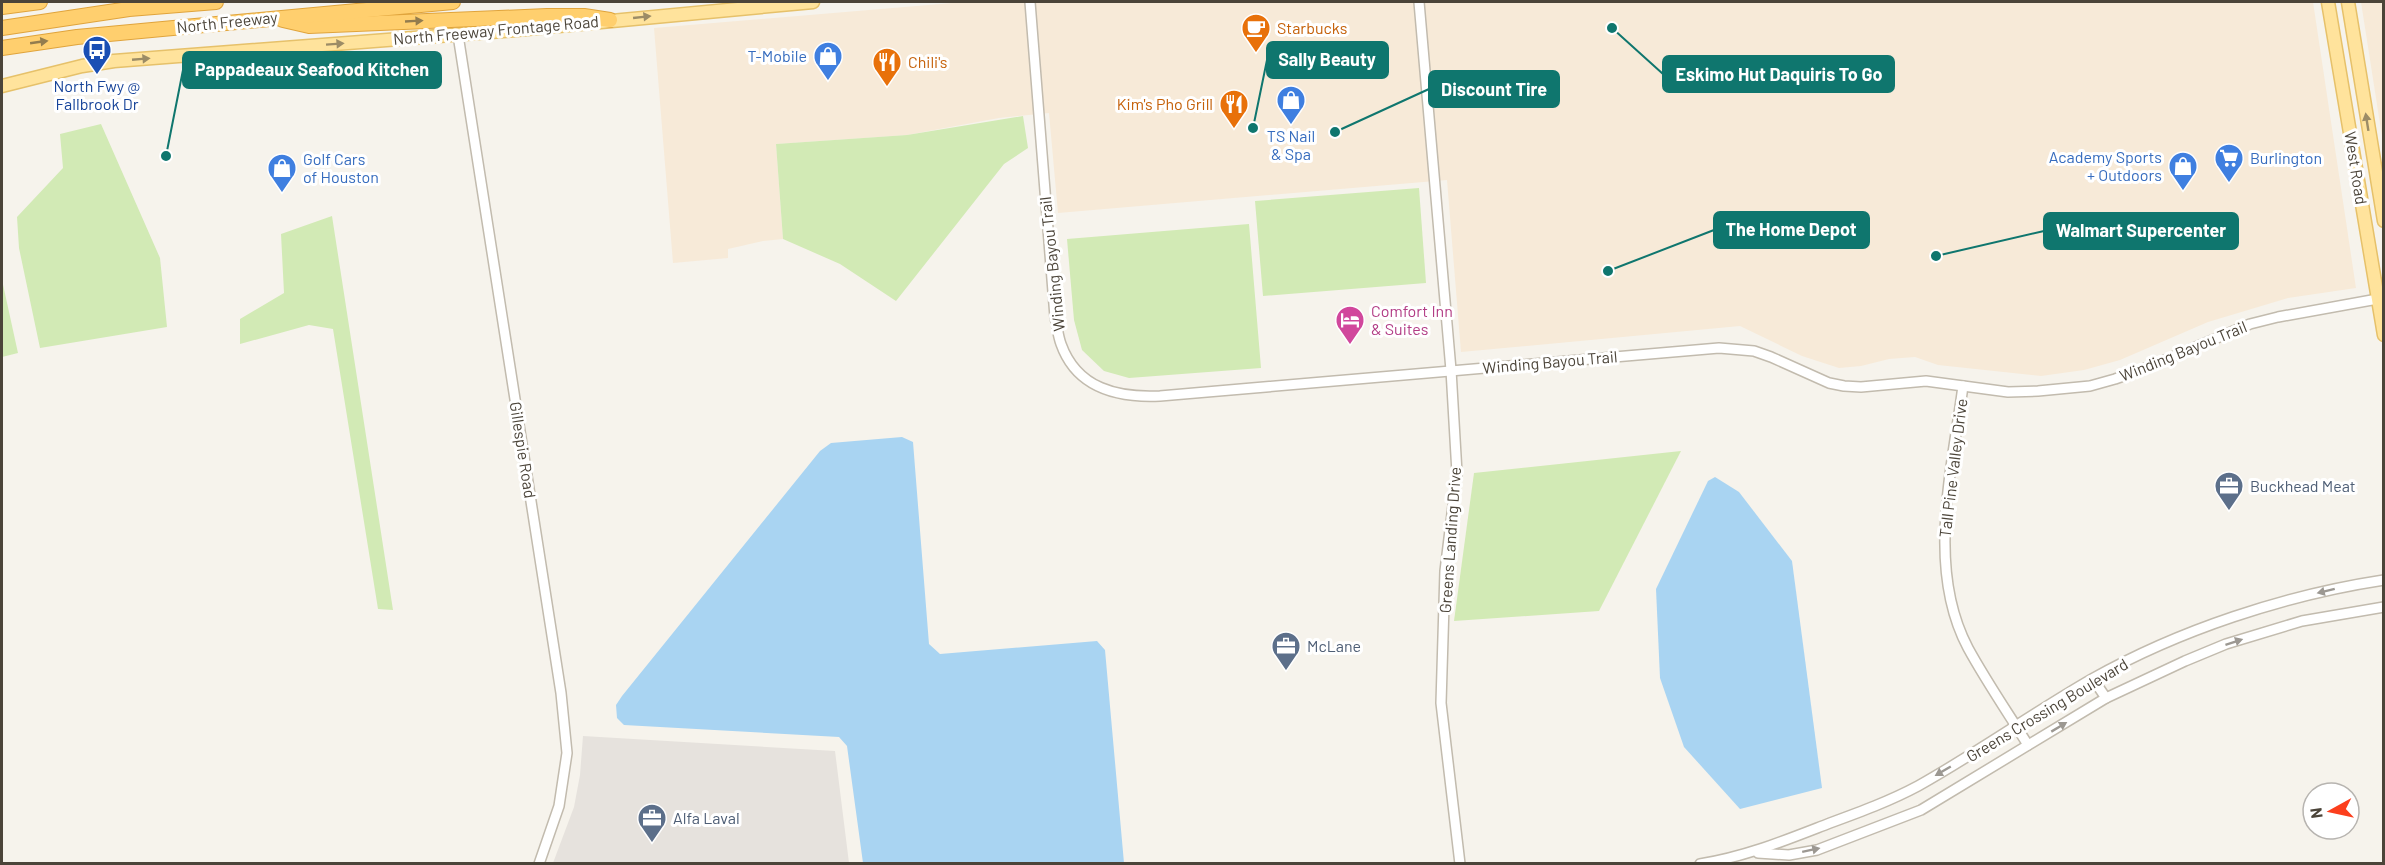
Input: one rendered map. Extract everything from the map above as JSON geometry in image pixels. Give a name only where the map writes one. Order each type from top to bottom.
[{"type":"highway","points":[[2,7],[40,2]]},
{"type":"highway","name":"North Freeway","points":[[2,28],[129,9],[216,2]]},
{"type":"highway","name":"North Freeway","points":[[2,48],[77,37],[272,17],[453,2]]},
{"type":"highway","points":[[272,17],[309,26],[547,15],[584,16],[610,20]]},
{"type":"main road","name":"North Freeway Frontage Road","points":[[2,86],[72,68],[114,62],[458,35],[813,2]]},
{"type":"main road","name":"West Road","points":[[2328,2],[2381,299],[2384,334]]},
{"type":"main road","name":"West Road","points":[[2348,2],[2384,222]]},
{"type":"main road","points":[[2334,42],[2354,37]]},
{"type":"main road","points":[[2355,161],[2373,158]]},
{"type":"street","name":"Winding Bayou Trail","points":[[1030,2],[1055,317],[1060,343],[1069,361],[1080,374],[1115,394],[1134,397],[1735,349],[1772,357],[1829,383],[1861,387],[1926,381],[2016,392],[2090,386],[2146,368],[2250,324],[2381,299]]},
{"type":"street","name":"Greens Landing Drive","points":[[1419,2],[1451,370],[1457,473],[1445,571],[1441,703],[1460,864]]},
{"type":"street","name":"Gillespie Road","points":[[458,35],[561,693],[567,753],[560,806],[538,864]]},
{"type":"street","name":"Tall Pine Valley Drive","points":[[1963,386],[1945,521],[1944,550],[1947,582],[1953,612],[1967,646],[2028,745]]},
{"type":"street","name":"Greens Crossing Boulevard","points":[[1700,864],[1753,853],[1890,800],[1924,782],[2093,679],[2176,640],[2218,623],[2330,590],[2384,580]]},
{"type":"street","name":"Greens Crossing Boulevard","points":[[1753,853],[1789,855],[1817,850],[1921,810],[2106,698],[2185,661],[2226,645],[2302,621],[2384,606]]},
{"type":"street","points":[[2093,679],[2106,698]]},
{"type":"shaded area","points":[[964,2],[2313,2],[2356,288],[2288,298],[2208,322],[2120,360],[2084,370],[2041,376],[1938,365],[1915,357],[1839,368],[1802,356],[1740,326],[1461,352],[1447,180],[1058,213],[1049,113],[999,118],[907,135],[776,144],[783,239],[728,249],[728,258],[673,263],[654,28]]},
{"type":"shaded area","points":[[2361,2],[2383,2],[2383,143]]},
{"type":"shaded area","points":[[583,736],[835,751],[849,863],[553,863],[574,807],[580,775]]},
{"type":"green space","points":[[1023,116],[1028,148],[1004,164],[896,301],[840,264],[783,239],[776,144],[907,135]]},
{"type":"green space","points":[[101,124],[160,258],[167,327],[40,348],[19,248],[17,217],[63,168],[60,134]]},
{"type":"green space","points":[[1419,188],[1426,283],[1263,296],[1255,201]]},
{"type":"green space","points":[[332,216],[393,610],[378,609],[333,329],[309,325],[240,344],[240,319],[284,293],[281,234]]},
{"type":"green space","points":[[1249,224],[1261,368],[1129,378],[1104,371],[1082,350],[1074,320],[1067,239]]},
{"type":"green space","points":[[2,280],[18,353],[2,357]]},
{"type":"green space","points":[[1681,451],[1599,611],[1454,621],[1474,473]]},
{"type":"water","points":[[902,437],[913,442],[929,644],[940,654],[1097,641],[1105,650],[1124,863],[863,863],[847,746],[839,737],[624,725],[617,718],[616,705],[622,696],[820,451],[831,443]]},
{"type":"water","points":[[1715,477],[1739,492],[1792,561],[1822,788],[1740,809],[1684,747],[1660,678],[1656,589],[1708,481]]},
{"type":"place","name":"Eskimo Hut Daquiris To Go","points":[[1612,28]]},
{"type":"place","name":"Starbucks","points":[[1256,54]]},
{"type":"place","name":"North Fwy @ Fallbrook Dr","points":[[97,76]]},
{"type":"place","name":"T-Mobile","points":[[828,82]]},
{"type":"place","name":"Chili's","points":[[887,88]]},
{"type":"place","name":"TS Nail & Spa","points":[[1291,126]]},
{"type":"place","name":"Sally Beauty","points":[[1253,128]]},
{"type":"place","name":"Kim's Pho Grill","points":[[1234,130]]},
{"type":"place","name":"Discount Tire","points":[[1335,132]]},
{"type":"place","name":"Pappadeaux Seafood Kitchen","points":[[166,156]]},
{"type":"place","name":"Burlington","points":[[2229,184]]},
{"type":"place","name":"Academy Sports + Outdoors","points":[[2183,192]]},
{"type":"place","name":"Golf Cars of Houston","points":[[282,194]]},
{"type":"place","name":"Walmart Supercenter","points":[[1936,256]]},
{"type":"place","name":"The Home Depot","points":[[1608,271]]},
{"type":"place","name":"Comfort Inn & Suites","points":[[1350,346]]},
{"type":"place","name":"Buckhead Meat","points":[[2229,512]]},
{"type":"place","name":"McLane","points":[[1286,672]]},
{"type":"place","name":"Alfa Laval","points":[[652,844]]}]
